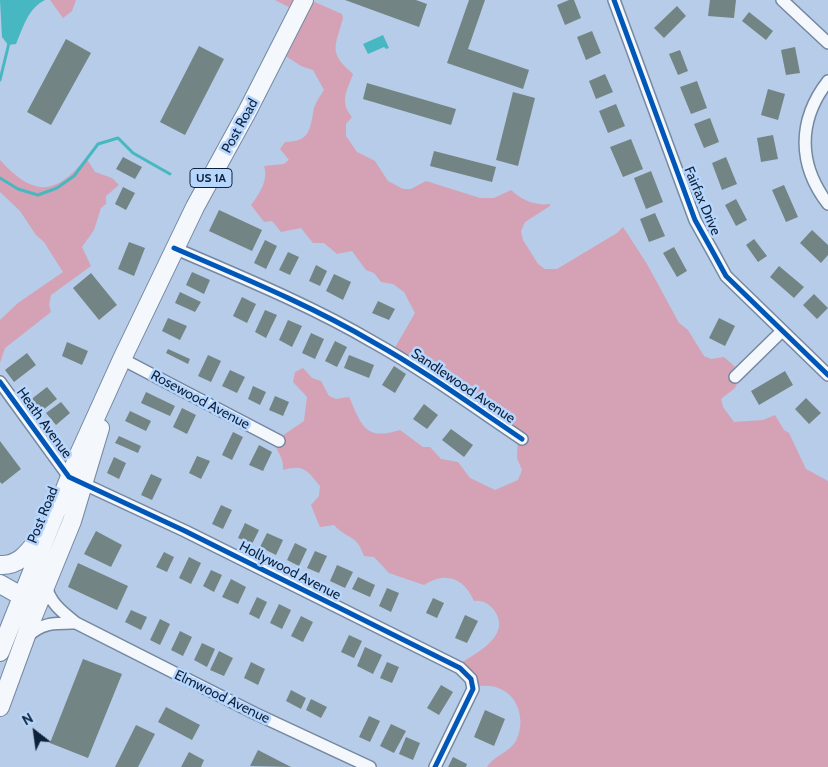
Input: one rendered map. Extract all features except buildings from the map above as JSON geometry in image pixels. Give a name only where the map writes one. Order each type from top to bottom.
[{"type":"main road","name":"Post Road","points":[[0,707],[24,640],[29,601],[52,523],[76,480],[122,359],[174,248],[279,51],[304,0]]},
{"type":"main road","name":"Post Road","points":[[0,652],[29,601],[46,584],[72,521],[76,480]]},
{"type":"main road","points":[[0,565],[17,562],[28,554],[52,523]]},
{"type":"main road","points":[[0,584],[29,601]]},
{"type":"street","points":[[782,0],[828,43]]},
{"type":"street","name":"Fairfax Drive","points":[[617,1],[695,220],[726,276],[828,375]]},
{"type":"street","points":[[828,82],[820,92],[804,130],[807,164],[820,194],[828,204]]},
{"type":"street","name":"Sandlewood Avenue","points":[[174,248],[274,291],[372,341],[433,379],[522,439]]},
{"type":"street","points":[[735,377],[782,331]]},
{"type":"street","name":"Rosewood Avenue","points":[[122,359],[279,441]]},
{"type":"street","name":"Heath Avenue","points":[[0,382],[76,480]]},
{"type":"street","name":"Hollywood Avenue","points":[[76,480],[184,531],[460,668],[471,679],[473,689],[435,767]]},
{"type":"street","name":"Elmwood Avenue","points":[[46,584],[48,595],[60,610],[76,623],[254,713],[370,767]]},
{"type":"street","name":"Elmwood Avenue","points":[[24,640],[37,627],[54,623],[76,623]]},
{"type":"shaded area","points":[[0,0],[45,0],[30,13],[16,44],[8,45],[2,37]]},
{"type":"shaded area","points":[[50,0],[76,0],[72,11],[63,18]]},
{"type":"shaded area","points":[[275,0],[310,0],[342,14],[343,18],[336,43],[337,55],[345,67],[353,74],[345,96],[348,112],[352,117],[346,124],[346,136],[357,152],[375,161],[388,181],[403,189],[411,189],[426,181],[480,198],[494,198],[511,190],[529,202],[550,204],[550,206],[525,222],[521,231],[523,240],[538,264],[545,269],[557,269],[617,233],[623,227],[647,264],[679,323],[688,330],[704,356],[711,359],[724,357],[742,373],[735,388],[721,399],[723,407],[734,422],[763,420],[775,415],[784,430],[789,433],[806,469],[828,481],[828,767],[487,767],[516,741],[520,726],[519,710],[511,697],[498,688],[467,686],[466,673],[456,666],[481,650],[495,636],[499,628],[499,619],[494,610],[485,602],[474,601],[465,587],[453,579],[440,578],[424,585],[389,573],[374,557],[364,556],[355,540],[334,525],[320,527],[311,505],[319,496],[320,486],[308,472],[301,468],[283,470],[282,460],[274,443],[273,434],[282,436],[304,421],[307,397],[293,382],[295,372],[303,368],[312,378],[321,381],[329,396],[336,399],[349,397],[362,423],[372,432],[379,434],[400,430],[423,447],[430,447],[441,459],[458,462],[470,478],[495,490],[518,480],[522,470],[517,458],[518,436],[393,351],[415,313],[404,292],[393,284],[381,282],[374,273],[366,270],[352,251],[337,254],[324,243],[313,243],[301,228],[281,232],[272,221],[264,222],[251,205],[260,192],[264,181],[264,166],[284,164],[289,160],[280,149],[285,142],[300,140],[305,137],[310,128],[315,106],[324,90],[313,70],[301,66],[278,51],[298,12]]},
{"type":"shaded area","points":[[383,35],[389,48],[386,49],[384,47],[368,54],[363,44]]},
{"type":"shaded area","points":[[86,158],[95,172],[112,178],[119,185],[106,196],[106,204],[101,208],[94,230],[82,247],[91,266],[51,295],[49,305],[51,312],[5,348],[0,363],[0,320],[18,303],[63,272],[44,242],[36,235],[20,211],[0,192],[0,160],[22,180],[43,187],[64,180]]},
{"type":"waterway","points":[[0,80],[9,43]]},
{"type":"waterway","points":[[0,178],[18,189],[38,195],[57,188],[74,176],[98,144],[118,138],[133,153],[170,174]]},
{"type":"cycle path","points":[[614,0],[695,220],[726,276],[828,375]]},
{"type":"cycle path","points":[[174,248],[275,292],[349,329],[392,353],[449,389],[522,439]]},
{"type":"cycle path","points":[[0,382],[69,477],[185,531],[460,668],[471,679],[473,689],[435,767]]}]
